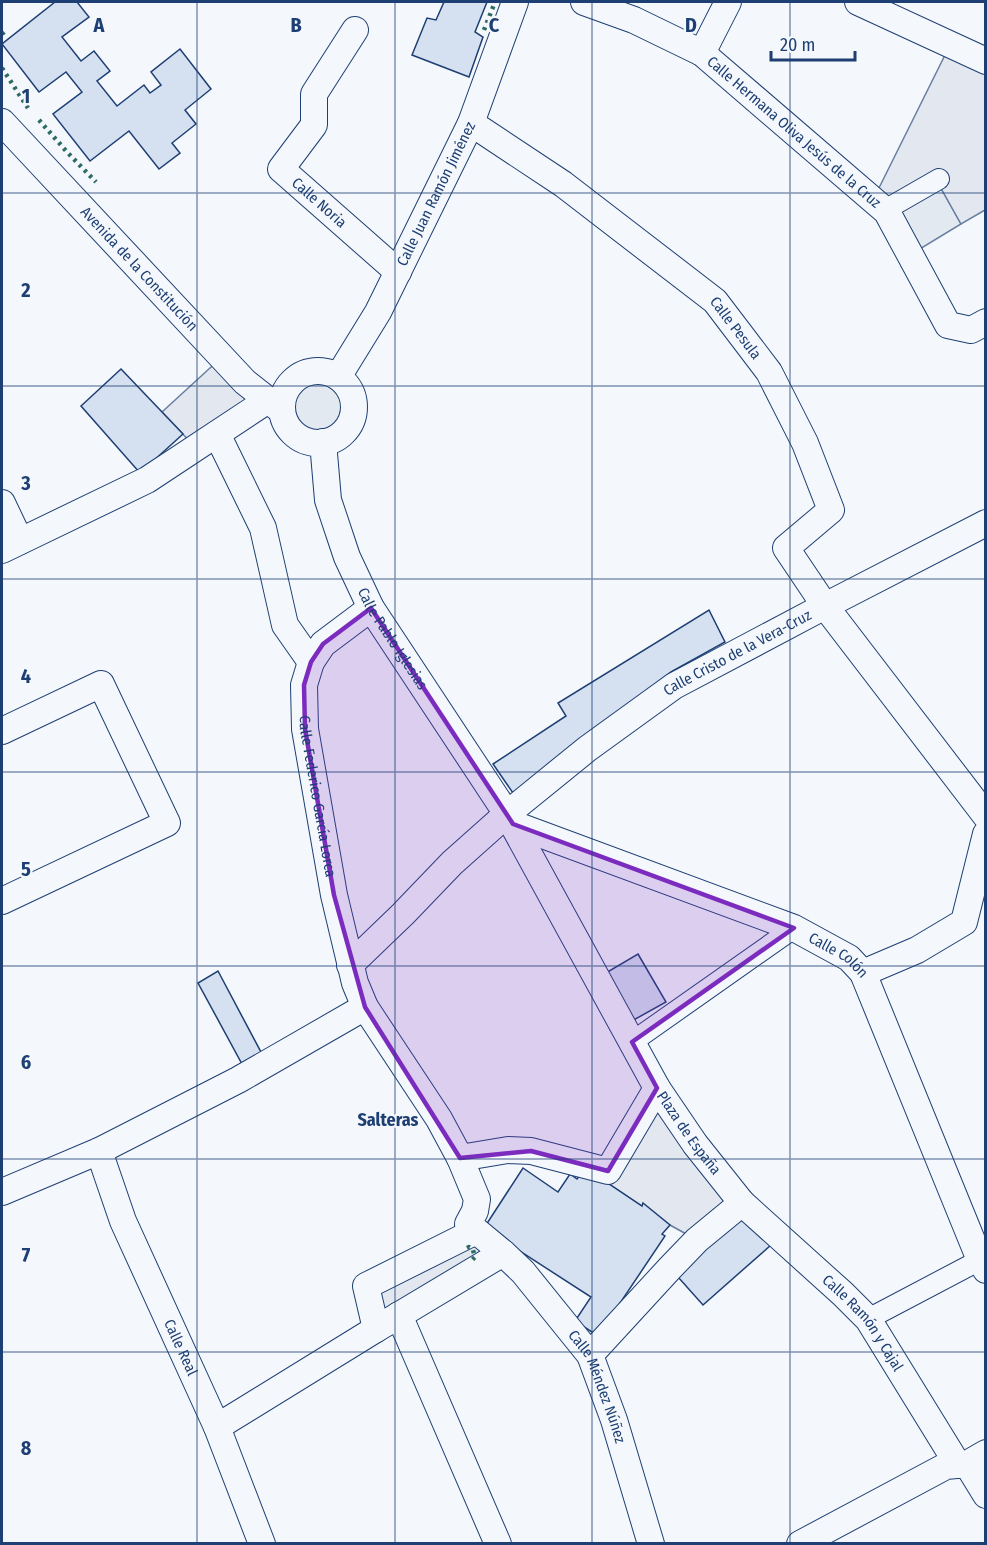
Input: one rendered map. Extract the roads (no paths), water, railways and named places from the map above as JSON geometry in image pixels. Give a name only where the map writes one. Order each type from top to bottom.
[{"type":"street","name":"Calle Juan Ramón Jiménez","points":[[338,376],[378,312],[471,123],[515,2]]},
{"type":"street","name":"Calle Hermana Oliva Jesús de la Cruz","points":[[584,2],[634,20],[702,53],[887,212],[948,325],[971,330],[986,322]]},
{"type":"street","points":[[702,53],[728,2]]},
{"type":"street","points":[[858,2],[986,62]]},
{"type":"street","name":"Calle Noria","points":[[355,30],[314,94],[314,125],[281,169],[398,273]]},
{"type":"street","name":"Avenida de la Constitución","points":[[2,122],[245,382],[275,405]]},
{"type":"street","name":"Calle Pesula","points":[[471,123],[564,184],[715,300],[769,372],[805,443],[831,510],[786,548],[825,606]]},
{"type":"street","points":[[885,210],[939,179]]},
{"type":"street","points":[[2,503],[10,546],[147,480],[217,434],[275,405],[282,399],[286,388],[294,379],[304,373],[316,371],[338,376],[347,385],[354,408],[351,420],[344,431],[335,438],[323,442],[311,442],[292,431],[275,405]]},
{"type":"street","points":[[217,434],[262,528],[285,626],[310,662]]},
{"type":"street","name":"Calle Pablo Iglesias","points":[[323,442],[328,500],[347,557],[371,608],[510,819],[657,1088]]},
{"type":"street","name":"Calle Cristo de la Vera-Cruz","points":[[350,964],[452,863],[510,819],[586,749],[674,686],[986,523]]},
{"type":"street","points":[[825,606],[986,816]]},
{"type":"street","name":"Calle Federico García Lorca","points":[[371,608],[323,644],[310,662],[304,685],[305,729],[334,895],[355,983],[364,1007],[439,1119],[460,1158],[477,1199],[475,1211],[468,1224],[476,1232]]},
{"type":"street","points":[[2,731],[101,684],[167,823],[2,901]]},
{"type":"street","name":"Calle Colón","points":[[510,819],[794,928],[849,958],[863,973],[983,1265]]},
{"type":"street","points":[[863,973],[917,950],[964,922],[986,834]]},
{"type":"street","points":[[632,1042],[794,928]]},
{"type":"street","points":[[2,1191],[99,1151],[238,1080],[364,1007]]},
{"type":"street","name":"Plaza de España","points":[[460,1158],[508,1150],[531,1151],[608,1171],[657,1088],[694,1144],[742,1203]]},
{"type":"street","name":"Calle Real","points":[[99,1151],[123,1221],[217,1427],[262,1544]]},
{"type":"street","points":[[590,1354],[698,1240],[742,1203]]},
{"type":"street","name":"Calle Ramón y Cajal","points":[[742,1203],[868,1319],[970,1461],[986,1495]]},
{"type":"street","points":[[376,1329],[366,1286],[476,1232]]},
{"type":"street","name":"Calle Méndez Núñez","points":[[476,1232],[523,1272],[590,1354],[614,1420],[651,1544]]},
{"type":"street","points":[[217,1427],[503,1253]]},
{"type":"street","points":[[868,1319],[983,1265]]},
{"type":"street","points":[[399,1315],[498,1544]]},
{"type":"street","points":[[800,1544],[946,1466],[970,1461]]},
{"type":"district","name":"Salteras","points":[[388,1120]]}]
